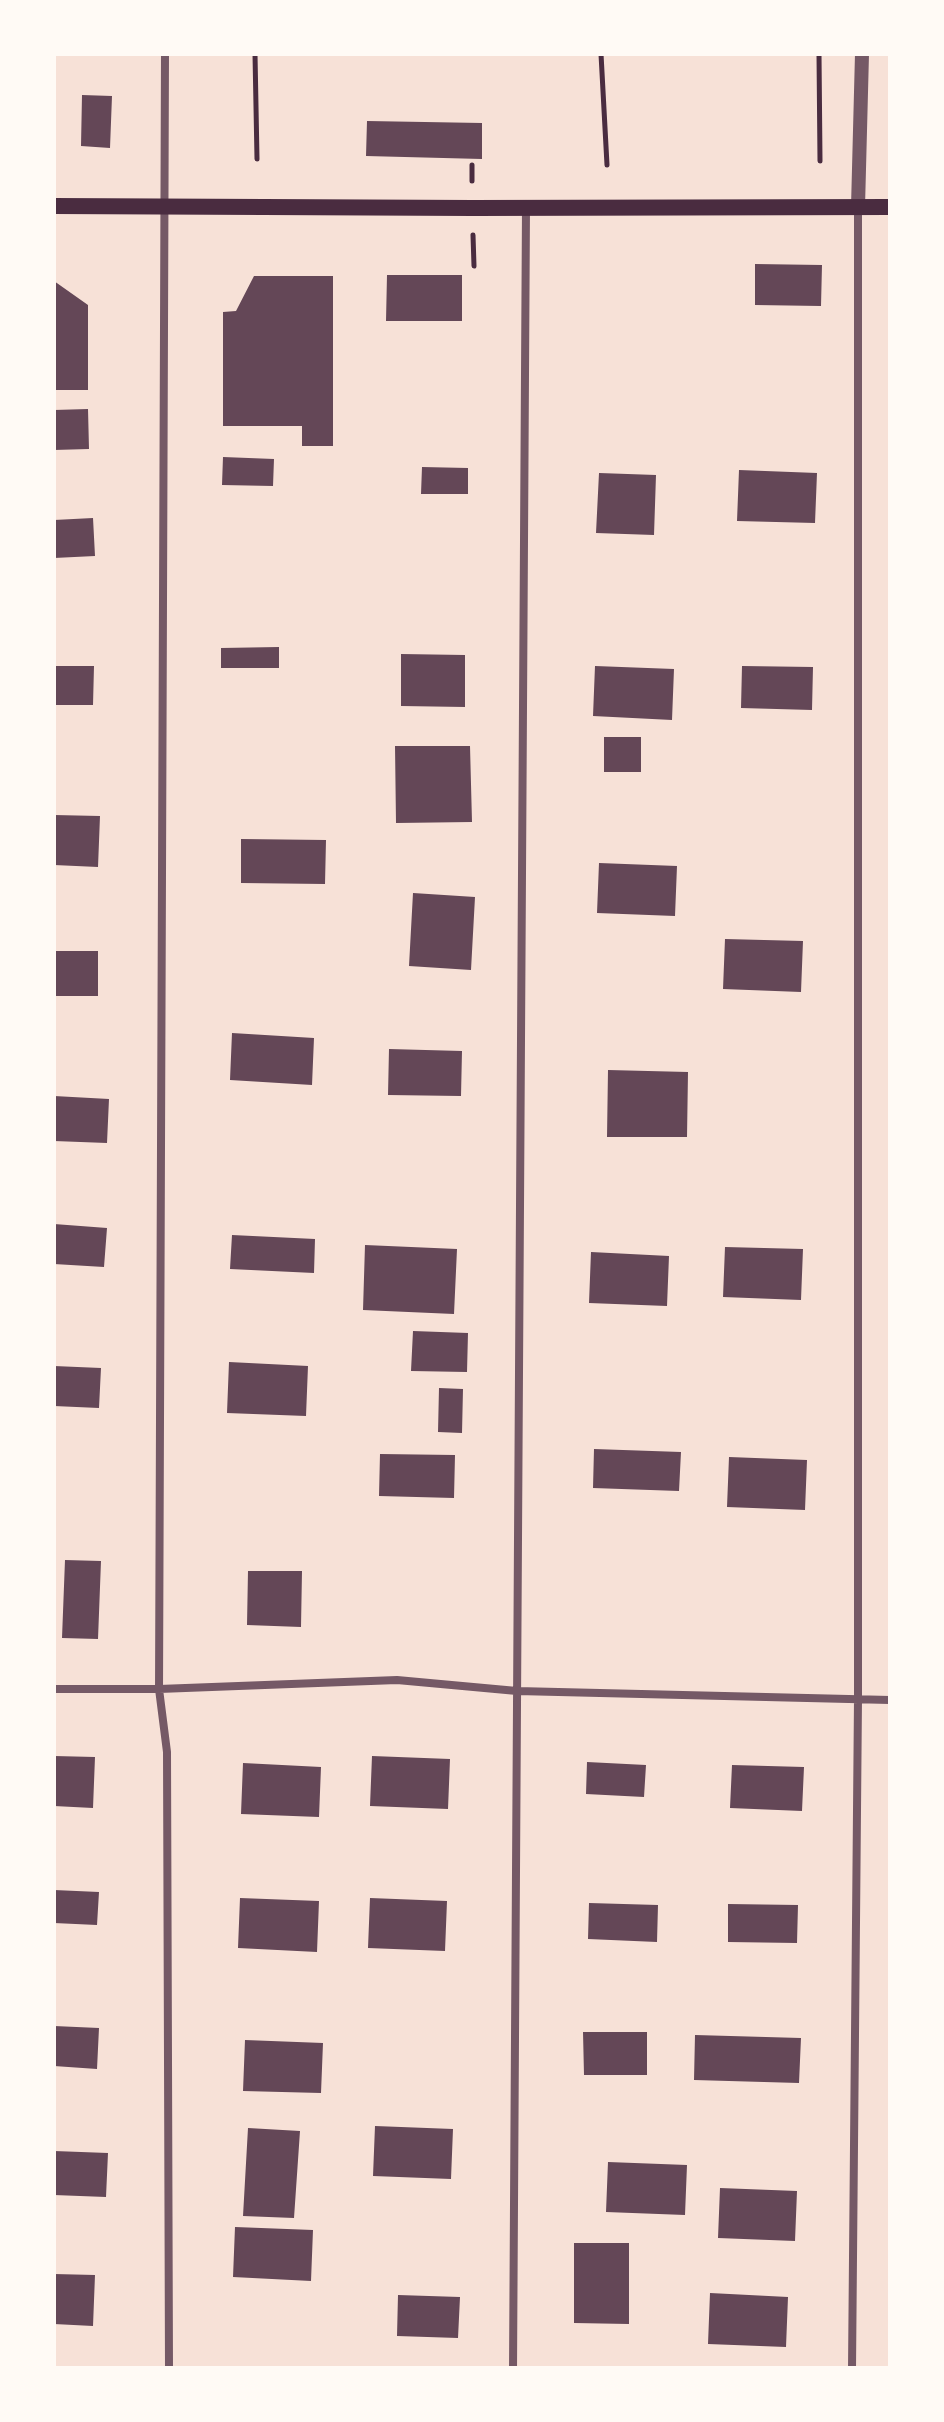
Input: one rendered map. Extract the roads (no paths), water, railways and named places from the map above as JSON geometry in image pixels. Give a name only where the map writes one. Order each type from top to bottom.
[{"type":"main road","points":[[54,206],[890,207]]},
{"type":"street","points":[[165,54],[159,1689],[167,1752],[169,2368]]},
{"type":"street","points":[[852,2368],[858,1699],[858,207],[862,54]]},
{"type":"street","points":[[513,2368],[526,208]]},
{"type":"street","points":[[54,1689],[159,1689],[397,1680],[517,1691],[890,1700]]}]
